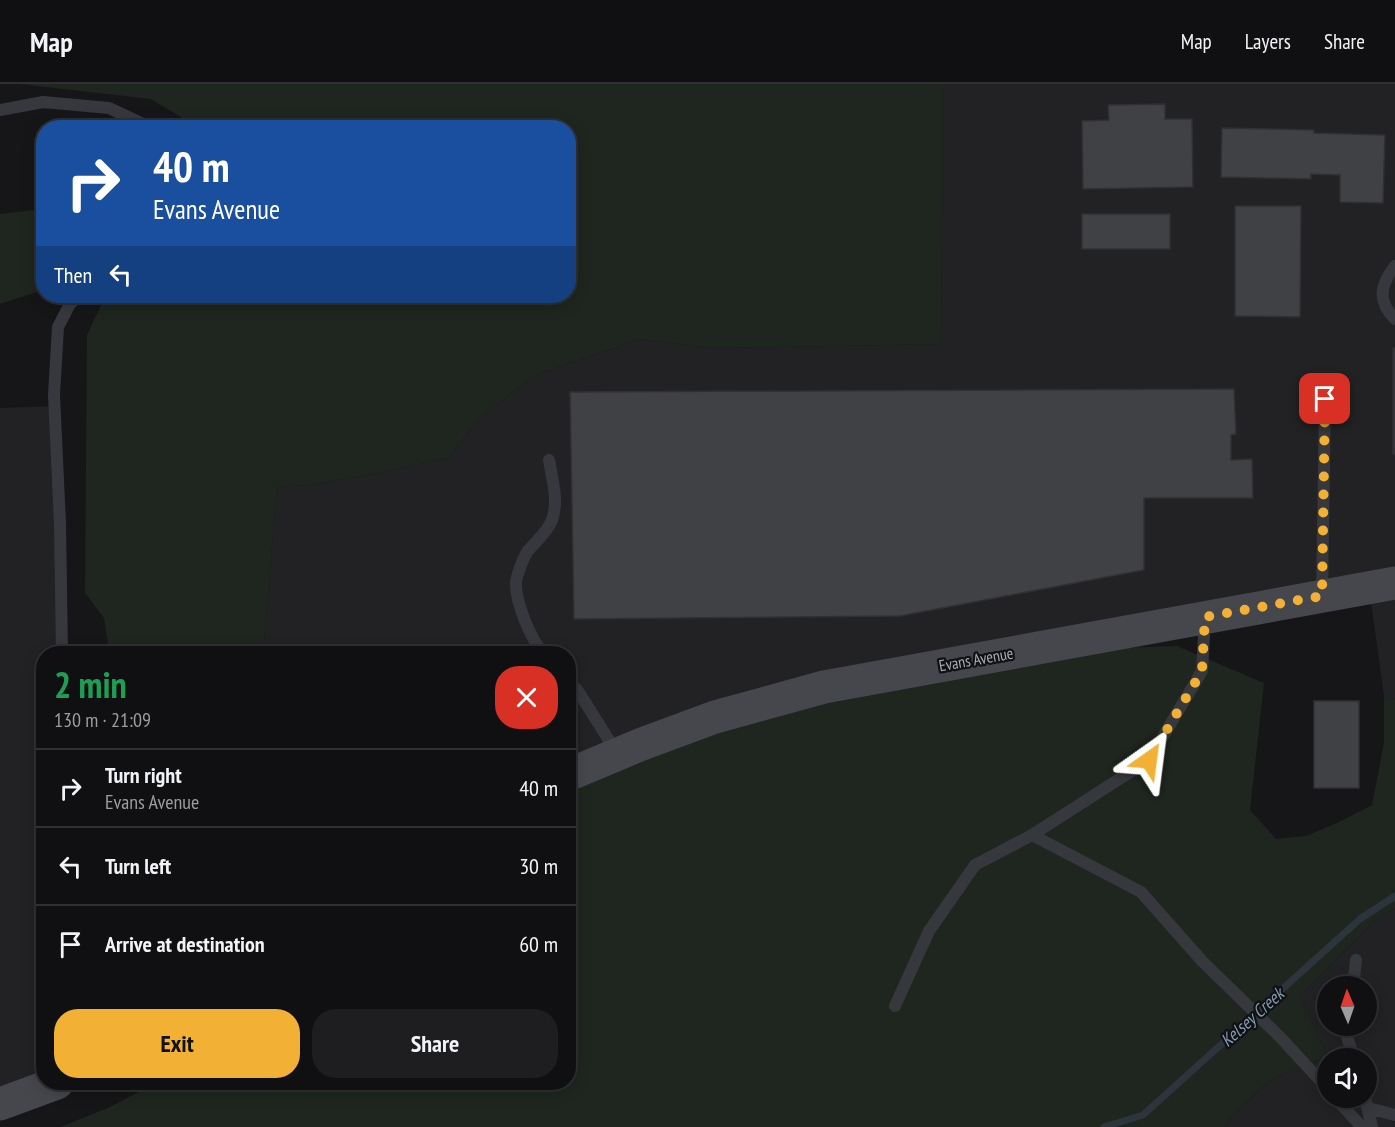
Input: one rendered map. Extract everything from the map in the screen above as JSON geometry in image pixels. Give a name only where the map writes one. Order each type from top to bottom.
[{"type":"street","name":"Evans Avenue","points":[[576,772],[714,717],[815,690],[1395,584]]},
{"type":"street","points":[[0,1104],[38,1090]]},
{"type":"lane","points":[[0,110],[42,102],[109,108],[135,120]]},
{"type":"lane","points":[[1395,266],[1384,281],[1383,296],[1385,309],[1395,319]]},
{"type":"lane","points":[[62,646],[60,523],[54,396],[58,327],[71,303]]},
{"type":"lane","points":[[1322,596],[1325,399]]},
{"type":"lane","points":[[537,646],[520,608],[516,582],[526,554],[543,536],[552,519],[555,498],[549,460]]},
{"type":"lane","points":[[895,1006],[929,931],[975,865],[1032,835],[1149,760],[1202,671],[1205,617]]},
{"type":"lane","points":[[576,689],[618,754]]},
{"type":"lane","points":[[1032,835],[1141,892],[1202,961],[1280,1037],[1317,1077]]},
{"type":"lane","points":[[1354,976],[1356,960]]},
{"type":"lane","points":[[1377,1107],[1395,1114]]},
{"type":"lane","points":[[1344,1108],[1362,1127]]},
{"type":"lane","points":[[1367,1108],[1372,1127]]},
{"type":"shaded area","points":[[19,84],[943,84],[941,344],[714,348],[640,339],[533,376],[479,419],[448,458],[310,485],[277,487],[264,646],[108,646],[104,618],[85,593],[87,335],[102,303],[576,303],[576,120],[186,120],[151,99]]},
{"type":"shaded area","points":[[943,84],[1395,84],[1395,574],[576,773],[576,646],[264,646],[277,487],[310,485],[448,458],[479,419],[533,376],[640,339],[714,348],[941,344]]},
{"type":"shaded area","points":[[36,210],[36,292],[0,304],[0,214]]},
{"type":"shaded area","points":[[55,406],[62,646],[36,646],[36,1087],[0,1103],[0,408]]},
{"type":"shaded area","points":[[1395,591],[1395,700],[1384,696],[1370,595]]},
{"type":"shaded area","points":[[1177,646],[1264,683],[1250,810],[1276,839],[1306,836],[1372,805],[1384,743],[1384,696],[1395,700],[1395,908],[1376,919],[1320,976],[1317,976],[1300,996],[1323,1048],[1317,1048],[1317,1060],[1269,1081],[1229,1119],[1225,1127],[60,1127],[108,1108],[143,1090],[576,1090],[576,787],[700,734],[861,690],[1117,648]]},
{"type":"shaded area","points":[[1395,908],[1395,1127],[1225,1127],[1229,1119],[1269,1081],[1317,1060],[1317,1108],[1377,1108],[1377,1048],[1323,1048],[1318,1036],[1377,1036],[1377,976],[1320,976],[1376,919]]},
{"type":"shaded area","points":[[1317,979],[1317,1034],[1300,996]]},
{"type":"building","points":[[1165,104],[1165,119],[1192,119],[1193,187],[1083,189],[1082,121],[1109,120],[1108,105]]},
{"type":"building","points":[[1222,128],[1314,130],[1314,133],[1385,135],[1383,203],[1340,202],[1340,175],[1311,174],[1311,179],[1221,177]]},
{"type":"building","points":[[1235,206],[1301,206],[1300,317],[1235,316]]},
{"type":"building","points":[[1082,214],[1170,214],[1170,249],[1082,249]]},
{"type":"building","points":[[1393,348],[1395,348],[1395,454],[1393,454]]},
{"type":"building","points":[[1234,389],[1236,434],[1231,435],[1231,460],[1252,459],[1253,498],[1144,498],[1144,570],[900,616],[574,619],[570,392]]},
{"type":"building","points":[[1314,701],[1359,701],[1359,788],[1314,788]]},
{"type":"waterway","name":"Kelsey Creek","points":[[1104,1127],[1143,1115],[1360,919],[1395,896]]},
{"type":"route","points":[[1149,760],[1202,671],[1205,617],[1322,596],[1325,399]]}]
